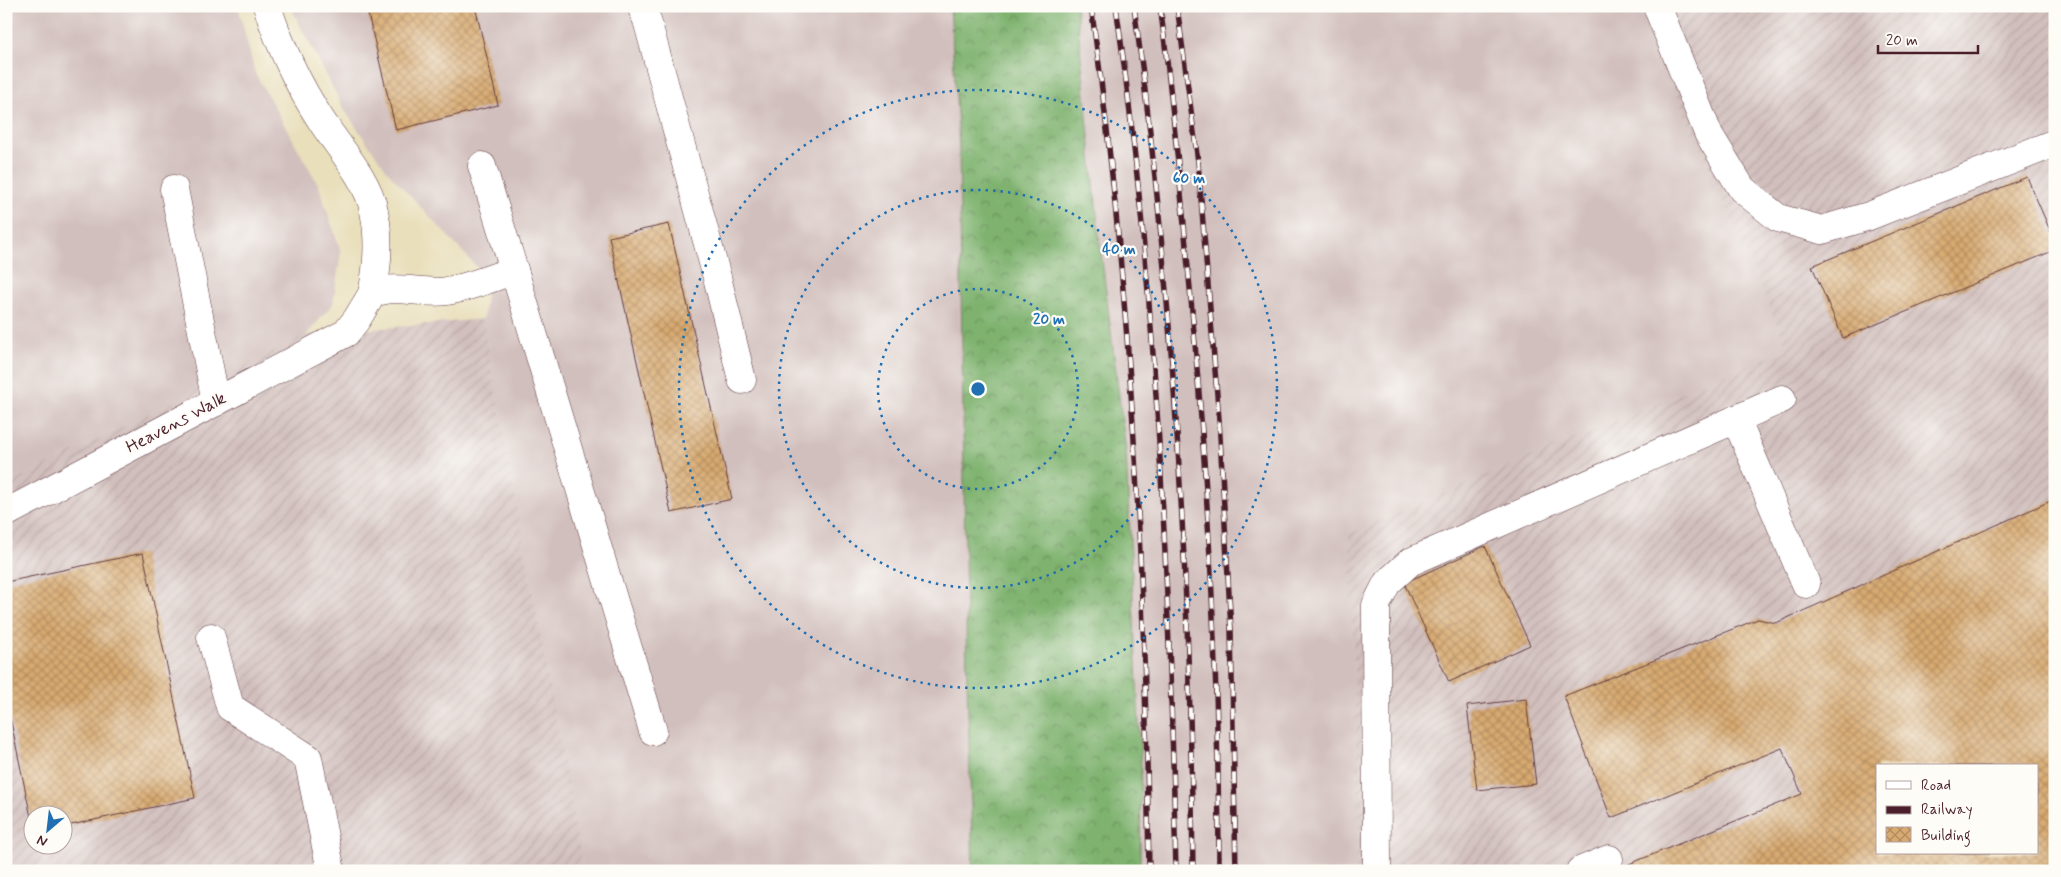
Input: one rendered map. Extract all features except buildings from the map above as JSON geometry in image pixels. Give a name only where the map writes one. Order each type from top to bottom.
[{"type":"street","points":[[267,6],[284,51],[299,82],[320,118],[362,181],[369,196],[374,210],[378,240],[377,265],[372,294],[390,288],[429,292],[446,291],[514,270]]},
{"type":"street","points":[[641,6],[647,20],[718,280],[742,380]]},
{"type":"street","points":[[1657,6],[1708,133],[1742,189],[1778,218],[1822,230],[1869,216],[2055,142]]},
{"type":"street","points":[[482,166],[653,731]]},
{"type":"street","points":[[174,189],[216,402]]},
{"type":"street","name":"Heavens Walk","points":[[6,513],[346,333],[372,294]]},
{"type":"street","points":[[1377,871],[1376,605],[1387,584],[1410,562],[1782,399]]},
{"type":"street","points":[[1736,419],[1806,584]]},
{"type":"street","points":[[210,637],[230,707],[308,758],[331,871]]},
{"type":"street","points":[[1580,871],[1609,860]]},
{"type":"shaded area","points":[[6,6],[238,6],[255,73],[318,184],[341,252],[333,304],[306,335],[6,485]]},
{"type":"shaded area","points":[[290,6],[950,6],[959,145],[967,681],[973,871],[584,871],[483,319],[488,279],[388,172],[345,111]]},
{"type":"shaded area","points":[[1076,6],[1638,6],[1787,348],[1349,533],[1359,828],[1356,871],[1140,871],[1141,766],[1126,452],[1100,244]]},
{"type":"shaded area","points":[[1638,6],[2055,6],[2055,871],[1356,871],[1359,828],[1349,533],[1787,348]]},
{"type":"shaded area","points":[[483,319],[584,871],[6,871],[6,485],[306,335]]},
{"type":"green space","points":[[950,6],[1076,6],[1100,244],[1126,452],[1141,766],[1140,871],[973,871],[967,681],[959,145]]},
{"type":"railway","points":[[1091,6],[1117,221],[1134,437],[1144,654],[1149,871]]},
{"type":"railway","points":[[1116,6],[1142,221],[1159,437],[1165,546],[1176,871]]},
{"type":"railway","points":[[1134,6],[1160,221],[1177,437],[1188,654],[1193,871]]},
{"type":"railway","points":[[1160,6],[1180,182],[1207,506],[1215,652],[1219,871]]},
{"type":"railway","points":[[1177,6],[1198,162],[1219,419],[1231,629],[1236,871]]}]
